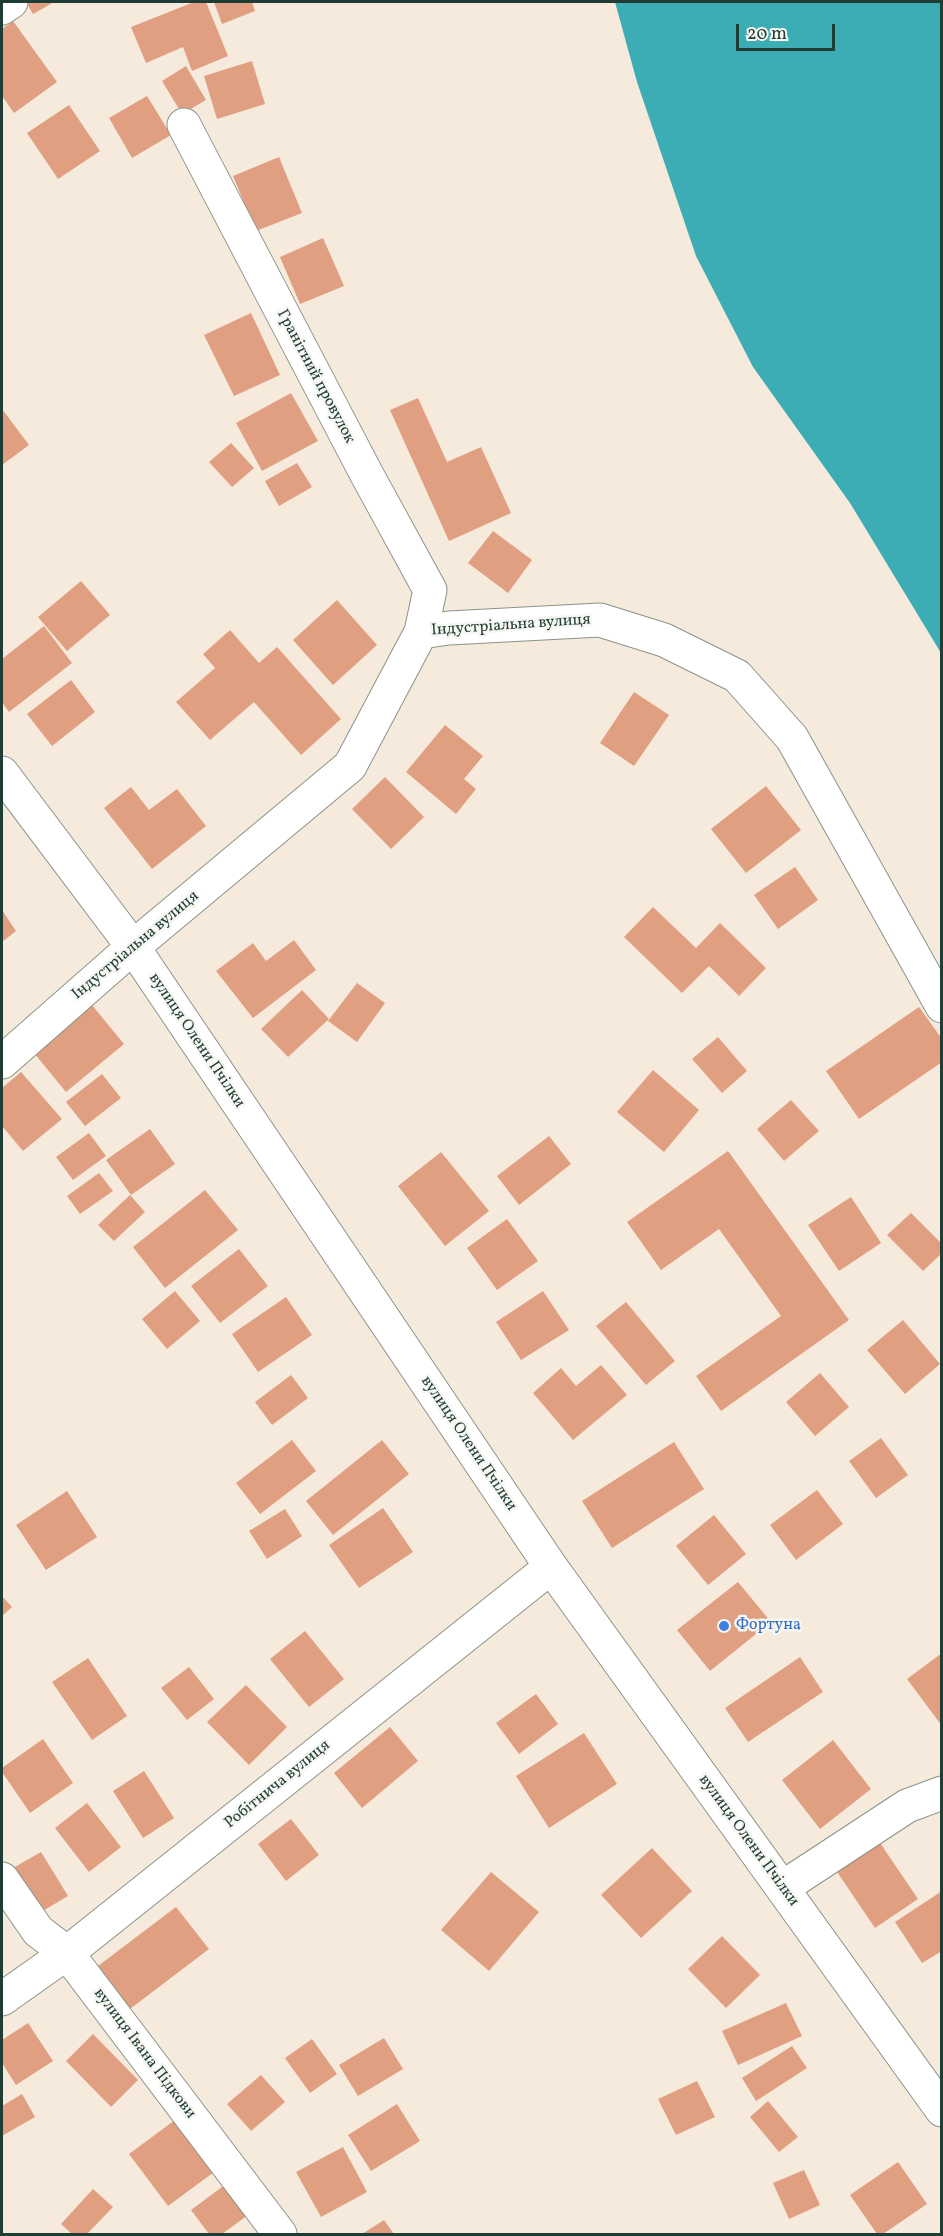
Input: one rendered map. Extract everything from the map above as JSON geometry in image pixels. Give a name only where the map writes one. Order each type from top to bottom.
[{"type":"street","points":[[2,8],[11,2]]},
{"type":"street","name":"Гранітний провулок","points":[[184,125],[430,590],[421,632]]},
{"type":"street","name":"Індустріальна вулиця","points":[[2,1062],[133,946],[350,766],[421,632],[600,620],[664,640],[737,676],[792,738],[942,1006]]},
{"type":"street","name":"вулиця Олени Пчілки","points":[[2,772],[133,946],[551,1567],[942,2110]]},
{"type":"street","name":"Робітнича вулиця","points":[[2,1999],[68,1953],[551,1567]]},
{"type":"street","points":[[782,1888],[907,1806],[942,1793]]},
{"type":"street","name":"вулиця Івана Підкови","points":[[2,1878],[38,1931],[68,1953],[280,2235]]},
{"type":"water","points":[[615,2],[941,2],[941,653],[850,503],[753,367],[696,256],[637,82]]},
{"type":"building","points":[[26,2],[54,2],[33,14]]},
{"type":"building","points":[[194,2],[206,2],[228,56],[192,71],[183,47],[146,63],[131,27]]},
{"type":"building","points":[[214,2],[252,2],[255,11],[222,24]]},
{"type":"building","points":[[13,21],[57,82],[14,113],[2,96],[2,29]]},
{"type":"building","points":[[252,61],[265,104],[217,119],[204,76]]},
{"type":"building","points":[[186,66],[206,100],[182,114],[162,81]]},
{"type":"building","points":[[147,96],[171,135],[132,158],[109,118]]},
{"type":"building","points":[[69,105],[100,151],[58,179],[27,133]]},
{"type":"building","points":[[279,157],[302,213],[256,231],[233,176]]},
{"type":"building","points":[[323,238],[344,286],[300,304],[280,257]]},
{"type":"building","points":[[251,313],[280,375],[234,396],[204,335]]},
{"type":"building","points":[[291,393],[318,441],[262,471],[236,423]]},
{"type":"building","points":[[418,398],[447,462],[481,447],[511,513],[449,541],[390,410]]},
{"type":"building","points":[[2,409],[29,445],[2,465]]},
{"type":"building","points":[[231,443],[254,468],[232,487],[209,462]]},
{"type":"building","points":[[297,463],[312,487],[279,506],[265,481]]},
{"type":"building","points":[[493,531],[532,560],[508,593],[468,563]]},
{"type":"building","points":[[81,581],[110,615],[67,651],[38,617]]},
{"type":"building","points":[[337,600],[377,645],[333,685],[293,640]]},
{"type":"building","points":[[44,626],[72,663],[9,712],[2,702],[2,659]]},
{"type":"building","points":[[230,630],[259,663],[277,647],[341,719],[301,755],[254,702],[210,740],[176,702],[215,668],[203,654]]},
{"type":"building","points":[[71,680],[95,712],[52,746],[27,714]]},
{"type":"building","points":[[634,692],[669,715],[634,766],[600,743]]},
{"type":"building","points":[[445,725],[483,756],[464,779],[476,789],[456,814],[406,772]]},
{"type":"building","points":[[385,777],[424,817],[391,849],[352,809]]},
{"type":"building","points":[[766,786],[801,830],[746,873],[711,829]]},
{"type":"building","points":[[131,787],[149,810],[177,789],[206,826],[152,869],[104,808]]},
{"type":"building","points":[[795,867],[818,900],[778,929],[754,895]]},
{"type":"building","points":[[653,907],[696,948],[720,923],[766,968],[739,996],[709,966],[682,993],[624,937]]},
{"type":"building","points":[[2,910],[16,931],[2,942]]},
{"type":"building","points":[[294,940],[316,970],[253,1018],[216,971],[253,943],[266,961]]},
{"type":"building","points":[[357,983],[385,1003],[357,1042],[328,1021]]},
{"type":"building","points":[[302,990],[329,1019],[288,1057],[261,1029]]},
{"type":"building","points":[[92,1005],[124,1044],[66,1092],[34,1053]]},
{"type":"building","points":[[919,1007],[942,1039],[942,1062],[859,1119],[826,1071]]},
{"type":"building","points":[[718,1037],[747,1071],[722,1093],[692,1059]]},
{"type":"building","points":[[653,1070],[699,1110],[664,1152],[617,1112]]},
{"type":"building","points":[[21,1072],[62,1119],[23,1151],[2,1126],[2,1088]]},
{"type":"building","points":[[102,1074],[121,1098],[85,1126],[66,1102]]},
{"type":"building","points":[[791,1100],[819,1131],[784,1161],[757,1129]]},
{"type":"building","points":[[150,1129],[175,1164],[131,1195],[106,1160]]},
{"type":"building","points":[[89,1133],[106,1156],[73,1180],[56,1157]]},
{"type":"building","points":[[549,1136],[571,1164],[519,1205],[497,1176]]},
{"type":"building","points":[[728,1151],[849,1320],[721,1411],[696,1376],[781,1316],[719,1229],[661,1270],[627,1222]]},
{"type":"building","points":[[441,1152],[489,1211],[445,1246],[398,1186]]},
{"type":"building","points":[[99,1173],[113,1191],[80,1214],[67,1196]]},
{"type":"building","points":[[205,1190],[238,1230],[165,1288],[133,1247]]},
{"type":"building","points":[[130,1195],[145,1212],[114,1241],[98,1225]]},
{"type":"building","points":[[851,1197],[881,1243],[839,1271],[808,1225]]},
{"type":"building","points":[[911,1213],[942,1244],[942,1253],[923,1271],[887,1235]]},
{"type":"building","points":[[507,1219],[538,1261],[497,1290],[467,1248]]},
{"type":"building","points":[[239,1249],[268,1286],[220,1323],[191,1286]]},
{"type":"building","points":[[175,1291],[200,1321],[167,1349],[142,1319]]},
{"type":"building","points":[[543,1291],[569,1330],[521,1360],[496,1322]]},
{"type":"building","points":[[286,1297],[312,1335],[258,1372],[232,1334]]},
{"type":"building","points":[[626,1302],[675,1361],[646,1385],[596,1326]]},
{"type":"building","points":[[903,1320],[940,1364],[905,1394],[867,1350]]},
{"type":"building","points":[[601,1365],[627,1395],[573,1440],[533,1393],[561,1368],[576,1386]]},
{"type":"building","points":[[820,1373],[849,1407],[815,1436],[786,1402]]},
{"type":"building","points":[[291,1375],[308,1398],[272,1425],[255,1402]]},
{"type":"building","points":[[881,1438],[908,1475],[876,1498],[849,1461]]},
{"type":"building","points":[[292,1440],[316,1471],[260,1514],[236,1483]]},
{"type":"building","points":[[382,1440],[409,1474],[333,1535],[306,1501]]},
{"type":"building","points":[[674,1442],[704,1489],[612,1548],[582,1501]]},
{"type":"building","points":[[817,1490],[843,1524],[796,1560],[770,1525]]},
{"type":"building","points":[[67,1491],[97,1537],[46,1570],[16,1525]]},
{"type":"building","points":[[383,1508],[413,1552],[359,1588],[329,1545]]},
{"type":"building","points":[[285,1509],[302,1536],[267,1559],[249,1531]]},
{"type":"building","points":[[714,1515],[746,1554],[708,1585],[676,1546]]},
{"type":"building","name":"Фортуна","points":[[738,1582],[771,1622],[710,1671],[677,1630]]},
{"type":"building","points":[[2,1596],[12,1607],[2,1616]]},
{"type":"building","points":[[305,1631],[344,1679],[309,1707],[270,1659]]},
{"type":"building","points":[[942,1653],[942,1726],[907,1679]]},
{"type":"building","points":[[800,1657],[823,1692],[748,1742],[725,1708]]},
{"type":"building","points":[[88,1658],[127,1716],[92,1740],[52,1682]]},
{"type":"building","points":[[189,1667],[214,1699],[187,1720],[161,1688]]},
{"type":"building","points":[[246,1685],[287,1727],[249,1765],[207,1722]]},
{"type":"building","points":[[536,1694],[558,1724],[519,1754],[496,1723]]},
{"type":"building","points":[[390,1727],[418,1761],[362,1808],[334,1773]]},
{"type":"building","points":[[584,1733],[617,1784],[549,1828],[516,1776]]},
{"type":"building","points":[[43,1739],[73,1783],[30,1813],[2,1772],[2,1768]]},
{"type":"building","points":[[833,1740],[871,1789],[820,1829],[782,1780]]},
{"type":"building","points":[[144,1771],[174,1818],[143,1838],[113,1791]]},
{"type":"building","points":[[87,1803],[121,1847],[89,1872],[55,1828]]},
{"type":"building","points":[[291,1819],[319,1855],[286,1881],[258,1844]]},
{"type":"building","points":[[874,1834],[918,1899],[875,1928],[831,1863]]},
{"type":"building","points":[[652,1848],[692,1891],[641,1938],[601,1895]]},
{"type":"building","points":[[41,1852],[68,1896],[41,1912],[13,1868]]},
{"type":"building","points":[[491,1872],[539,1912],[489,1971],[441,1930]]},
{"type":"building","points":[[942,1891],[942,1951],[922,1963],[895,1922]]},
{"type":"building","points":[[176,1907],[209,1949],[126,2012],[94,1969]]},
{"type":"building","points":[[722,1936],[760,1975],[726,2008],[688,1969]]},
{"type":"building","points":[[786,2003],[802,2036],[738,2065],[722,2031]]},
{"type":"building","points":[[28,2023],[53,2061],[16,2085],[2,2063],[2,2040]]},
{"type":"building","points":[[93,2034],[138,2080],[111,2107],[66,2061]]},
{"type":"building","points":[[384,2038],[403,2069],[358,2096],[339,2065]]},
{"type":"building","points":[[312,2039],[337,2074],[310,2093],[285,2058]]},
{"type":"building","points":[[792,2046],[807,2068],[756,2101],[742,2078]]},
{"type":"building","points":[[261,2075],[285,2102],[251,2131],[227,2104]]},
{"type":"building","points":[[697,2081],[715,2117],[676,2135],[658,2099]]},
{"type":"building","points":[[22,2094],[35,2117],[2,2136],[2,2106]]},
{"type":"building","points":[[768,2101],[798,2137],[779,2152],[750,2117]]},
{"type":"building","points":[[397,2104],[420,2141],[371,2171],[348,2135]]},
{"type":"building","points":[[175,2120],[214,2172],[168,2206],[129,2154]]},
{"type":"building","points":[[343,2147],[367,2192],[321,2217],[296,2172]]},
{"type":"building","points":[[898,2162],[927,2204],[883,2234],[877,2234],[850,2195]]},
{"type":"building","points":[[804,2170],[820,2205],[789,2219],[773,2183]]},
{"type":"building","points":[[226,2184],[248,2215],[222,2234],[209,2234],[191,2210]]},
{"type":"building","points":[[93,2189],[113,2207],[87,2234],[72,2234],[61,2224]]},
{"type":"building","points":[[384,2220],[394,2234],[362,2234]]},
{"type":"place","name":"Фортуна","points":[[724,1626]]}]
